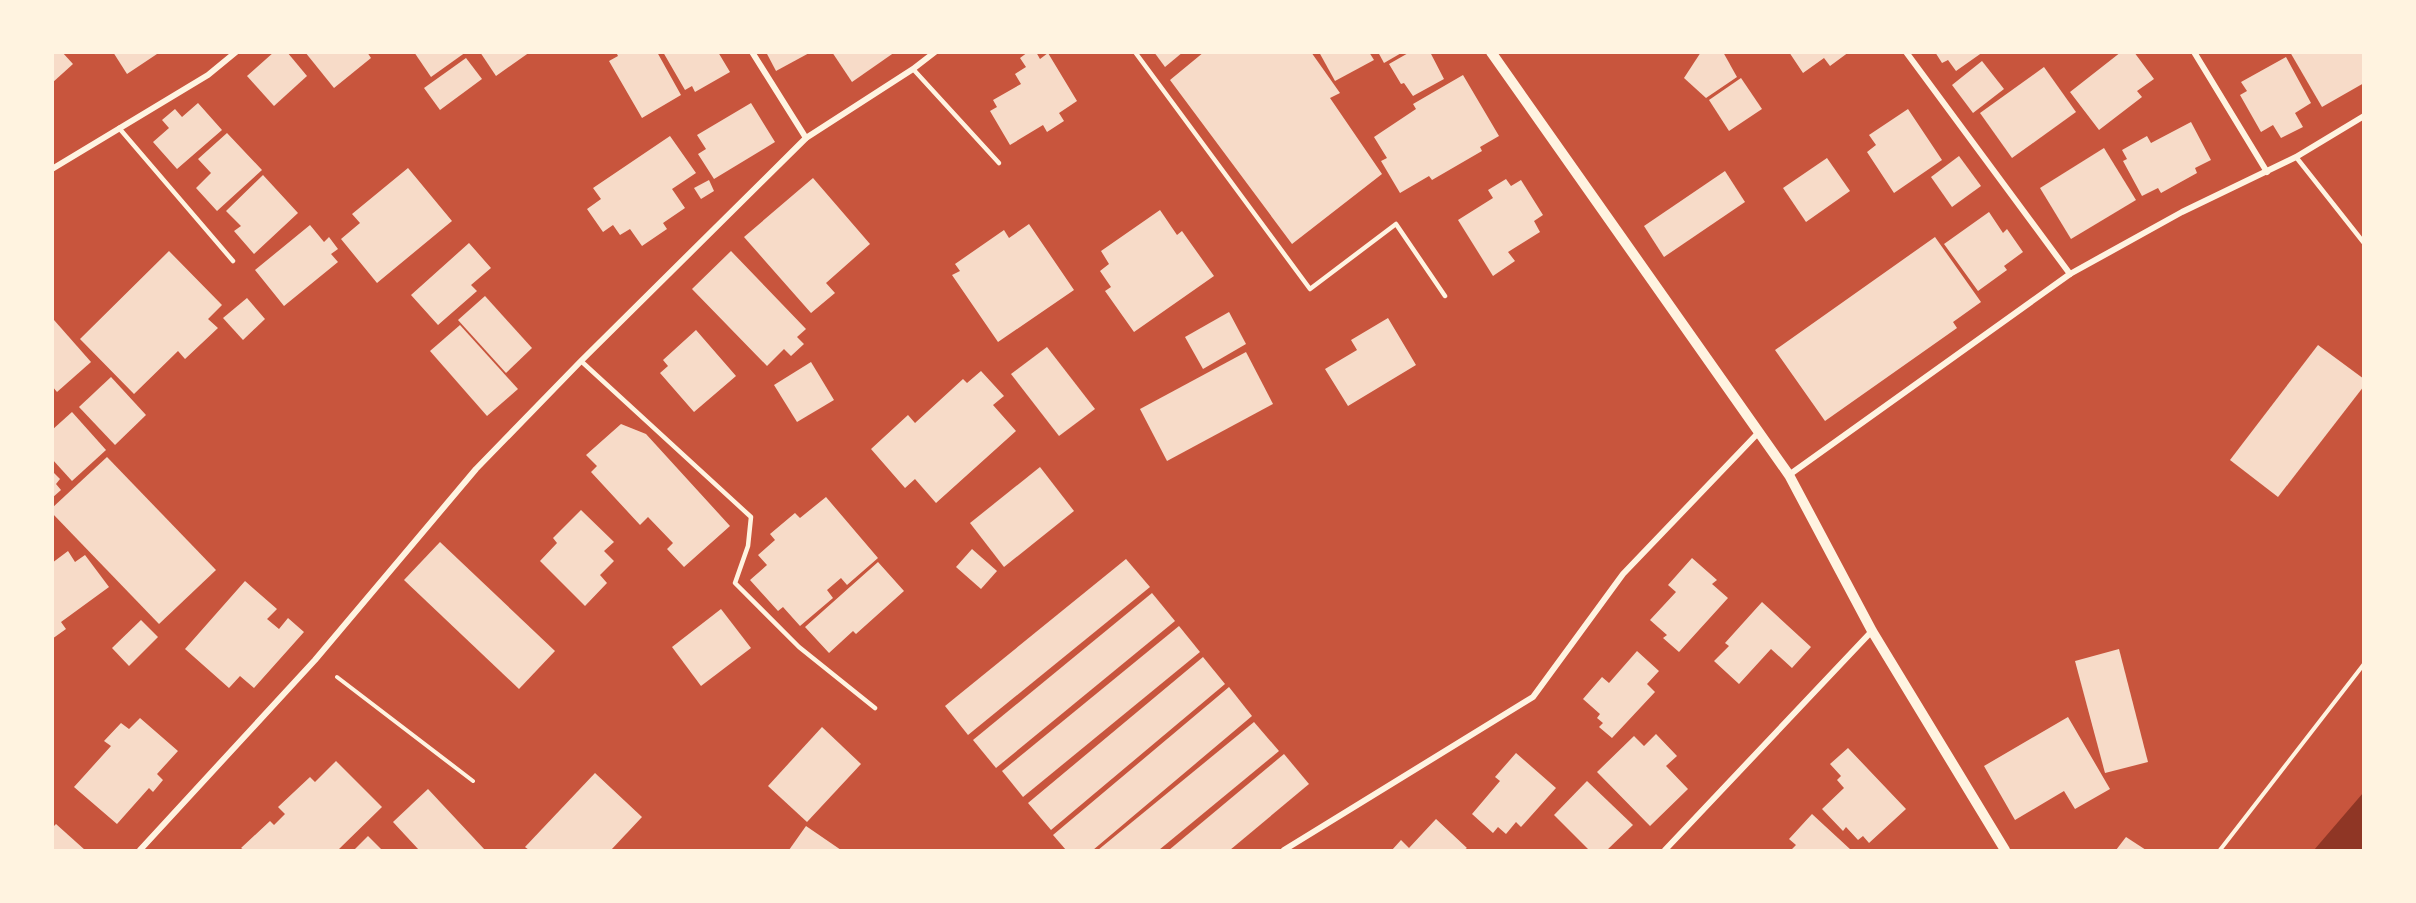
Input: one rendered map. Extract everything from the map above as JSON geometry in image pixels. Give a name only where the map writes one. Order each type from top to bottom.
[{"type":"street","points":[[52,169],[208,75],[236,52]]},
{"type":"street","points":[[752,52],[806,138]]},
{"type":"street","points":[[140,850],[315,660],[476,469],[580,361],[806,138],[913,69],[935,52]]},
{"type":"street","points":[[1491,52],[1789,475],[1872,631],[2005,850]]},
{"type":"street","points":[[1906,52],[2070,274]]},
{"type":"street","points":[[2194,52],[2267,172]]},
{"type":"street","points":[[1789,475],[2070,274],[2182,212],[2296,157],[2364,116]]},
{"type":"street","points":[[1284,850],[1533,697],[1623,574],[1759,432]]},
{"type":"street","points":[[1665,850],[1872,631]]},
{"type":"lane","points":[[1135,52],[1310,289],[1396,224],[1445,296]]},
{"type":"lane","points":[[913,69],[999,163]]},
{"type":"lane","points":[[119,128],[233,261]]},
{"type":"lane","points":[[2296,157],[2364,243]]},
{"type":"lane","points":[[580,361],[750,517],[748,546],[735,583],[800,647],[875,708]]},
{"type":"path","points":[[315,660],[473,781]]},
{"type":"path","points":[[2220,850],[2364,664]]},
{"type":"shaded area","points":[[2363,793],[2363,850],[2314,850]]},
{"type":"building","points":[[52,52],[62,52],[73,64],[52,83]]},
{"type":"building","points":[[113,52],[160,52],[127,74]]},
{"type":"building","points":[[274,52],[287,52],[307,76],[274,106],[247,76]]},
{"type":"building","points":[[305,52],[367,52],[371,58],[334,88]]},
{"type":"building","points":[[414,52],[466,52],[431,77]]},
{"type":"building","points":[[480,52],[530,52],[496,76]]},
{"type":"building","points":[[616,52],[657,52],[681,95],[642,118],[609,61],[618,56]]},
{"type":"building","points":[[663,52],[718,52],[730,72],[695,92],[692,86],[685,90]]},
{"type":"building","points":[[766,52],[811,52],[776,71]]},
{"type":"building","points":[[832,52],[895,52],[852,82]]},
{"type":"building","points":[[1028,52],[1036,52],[1040,59],[1048,53],[1077,101],[1059,113],[1064,121],[1047,132],[1043,125],[1010,145],[990,111],[997,107],[993,100],[1021,84],[1015,74],[1026,67],[1020,58]]},
{"type":"building","points":[[1154,52],[1183,52],[1165,67]]},
{"type":"building","points":[[1204,52],[1311,52],[1340,93],[1330,98],[1382,174],[1292,244],[1170,80]]},
{"type":"building","points":[[1319,52],[1369,52],[1374,60],[1335,81]]},
{"type":"building","points":[[1378,52],[1403,52],[1384,63]]},
{"type":"building","points":[[1410,52],[1430,52],[1444,79],[1413,96],[1404,83],[1401,84],[1389,64]]},
{"type":"building","points":[[1701,52],[1723,52],[1737,77],[1706,98],[1684,78]]},
{"type":"building","points":[[1789,52],[1849,52],[1830,66],[1824,58],[1803,73]]},
{"type":"building","points":[[1935,52],[1983,52],[1956,71],[1948,60],[1942,63]]},
{"type":"building","points":[[2121,52],[2134,52],[2154,79],[2137,91],[2142,97],[2099,130],[2070,92]]},
{"type":"building","points":[[2290,52],[2361,52],[2364,57],[2364,83],[2322,107]]},
{"type":"building","points":[[2286,57],[2311,103],[2295,113],[2303,127],[2281,138],[2273,125],[2261,132],[2240,95],[2247,91],[2241,82]]},
{"type":"building","points":[[466,58],[482,79],[440,110],[424,88]]},
{"type":"building","points":[[1982,61],[2004,89],[1973,113],[1952,85]]},
{"type":"building","points":[[2044,67],[2076,112],[2012,158],[1980,113]]},
{"type":"building","points":[[1463,75],[1499,136],[1480,147],[1482,151],[1432,180],[1429,176],[1400,193],[1381,161],[1387,158],[1374,137],[1416,109],[1413,104]]},
{"type":"building","points":[[1741,78],[1762,109],[1729,131],[1709,100]]},
{"type":"building","points":[[198,103],[222,130],[177,169],[153,142],[169,128],[162,120],[175,109],[182,117]]},
{"type":"building","points":[[751,103],[775,142],[714,179],[698,154],[706,149],[697,135]]},
{"type":"building","points":[[1908,109],[1942,160],[1894,193],[1867,152],[1876,145],[1869,135]]},
{"type":"building","points":[[2191,122],[2211,160],[2195,168],[2197,173],[2161,193],[2158,188],[2142,196],[2123,161],[2127,159],[2122,150],[2147,136],[2151,143]]},
{"type":"building","points":[[227,133],[262,170],[217,211],[196,188],[211,173],[198,159]]},
{"type":"building","points":[[670,136],[696,173],[672,189],[685,208],[663,223],[667,229],[642,246],[630,229],[620,235],[613,225],[603,232],[587,209],[601,199],[593,188]]},
{"type":"building","points":[[2104,148],[2136,200],[2071,239],[2040,188]]},
{"type":"building","points":[[1959,156],[1981,186],[1952,207],[1931,177]]},
{"type":"building","points":[[1827,158],[1850,191],[1806,222],[1783,188]]},
{"type":"building","points":[[408,168],[452,221],[377,283],[341,239],[360,223],[352,214]]},
{"type":"building","points":[[1725,171],[1745,202],[1664,257],[1644,226]]},
{"type":"building","points":[[263,175],[298,213],[254,254],[234,231],[241,226],[226,211]]},
{"type":"building","points":[[813,178],[870,244],[826,283],[835,293],[811,313],[744,237]]},
{"type":"building","points":[[1506,179],[1511,186],[1521,180],[1543,215],[1534,221],[1540,232],[1508,252],[1515,261],[1493,276],[1458,220],[1493,198],[1488,190]]},
{"type":"building","points":[[709,180],[714,191],[701,199],[694,188]]},
{"type":"building","points":[[1160,210],[1177,235],[1182,231],[1214,276],[1134,332],[1105,291],[1111,287],[1100,271],[1109,264],[1101,251]]},
{"type":"building","points":[[1989,212],[2003,233],[2007,229],[2023,252],[2004,266],[2007,270],[1978,291],[1944,244]]},
{"type":"building","points":[[1029,224],[1074,290],[998,342],[952,275],[960,271],[955,264],[1004,230],[1009,238]]},
{"type":"building","points":[[310,225],[324,242],[329,237],[338,249],[331,254],[338,262],[284,306],[255,270]]},
{"type":"building","points":[[1935,237],[1981,302],[1953,322],[1957,328],[1825,421],[1775,350]]},
{"type":"building","points":[[469,243],[491,268],[471,285],[477,291],[438,325],[411,295]]},
{"type":"building","points":[[169,251],[222,305],[208,319],[218,328],[185,359],[178,351],[134,394],[80,339]]},
{"type":"building","points":[[731,251],[806,329],[797,337],[804,344],[791,356],[784,349],[767,366],[692,289]]},
{"type":"building","points":[[485,296],[532,348],[506,373],[458,320]]},
{"type":"building","points":[[247,298],[265,319],[243,340],[223,318]]},
{"type":"building","points":[[1229,312],[1246,344],[1203,369],[1185,337]]},
{"type":"building","points":[[1388,318],[1416,365],[1348,406],[1325,369],[1357,350],[1351,340]]},
{"type":"building","points":[[54,320],[91,362],[57,392],[52,386],[52,322]]},
{"type":"building","points":[[460,325],[518,389],[487,416],[430,351]]},
{"type":"building","points":[[696,330],[736,376],[694,412],[660,373],[668,366],[663,360]]},
{"type":"building","points":[[2318,345],[2364,379],[2364,386],[2278,497],[2230,460]]},
{"type":"building","points":[[1047,347],[1095,409],[1059,436],[1011,374]]},
{"type":"building","points":[[1246,352],[1273,404],[1167,461],[1140,409]]},
{"type":"building","points":[[811,362],[834,400],[797,422],[774,385]]},
{"type":"building","points":[[981,371],[1004,396],[993,405],[1016,431],[936,503],[915,479],[905,488],[871,449],[908,415],[915,423],[963,379],[967,383]]},
{"type":"building","points":[[111,377],[146,415],[115,445],[79,407]]},
{"type":"building","points":[[72,412],[106,450],[72,481],[52,459],[52,430]]},
{"type":"building","points":[[621,424],[646,434],[730,526],[684,567],[667,549],[673,543],[648,517],[640,525],[591,472],[597,466],[586,455]]},
{"type":"building","points":[[107,457],[216,570],[159,624],[52,513],[52,508]]},
{"type":"building","points":[[1040,467],[1074,511],[1004,567],[970,523]]},
{"type":"building","points":[[52,471],[60,479],[56,484],[61,490],[52,498]]},
{"type":"building","points":[[826,497],[878,558],[847,585],[841,578],[827,590],[833,598],[800,626],[783,607],[778,611],[750,580],[767,565],[758,555],[775,540],[770,534],[795,513],[800,518]]},
{"type":"building","points":[[581,510],[614,542],[604,551],[614,561],[600,575],[607,583],[585,606],[540,561],[557,543],[553,538]]},
{"type":"building","points":[[440,542],[555,651],[519,689],[404,580]]},
{"type":"building","points":[[972,549],[997,571],[981,589],[956,567]]},
{"type":"building","points":[[68,551],[75,562],[85,555],[109,587],[61,622],[66,629],[52,639],[52,563]]},
{"type":"building","points":[[1692,558],[1717,580],[1712,584],[1728,598],[1679,652],[1663,638],[1667,635],[1650,620],[1676,592],[1668,585]]},
{"type":"building","points":[[1126,559],[1150,587],[968,735],[945,706]]},
{"type":"building","points":[[878,562],[904,591],[856,634],[853,631],[829,653],[805,627]]},
{"type":"building","points":[[245,581],[277,609],[267,619],[279,629],[288,618],[304,632],[254,688],[240,676],[229,688],[185,649]]},
{"type":"building","points":[[1152,593],[1175,621],[996,768],[973,740]]},
{"type":"building","points":[[1762,602],[1811,647],[1792,668],[1771,649],[1739,684],[1714,661],[1729,646],[1725,643]]},
{"type":"building","points":[[721,609],[751,648],[701,686],[672,647]]},
{"type":"building","points":[[141,620],[158,637],[129,666],[112,648]]},
{"type":"building","points":[[1179,626],[1200,652],[1023,797],[1002,771]]},
{"type":"building","points":[[2119,649],[2148,762],[2105,773],[2075,661]]},
{"type":"building","points":[[1637,651],[1659,671],[1647,684],[1655,692],[1612,738],[1599,727],[1603,723],[1597,718],[1600,714],[1583,699],[1602,677],[1609,683]]},
{"type":"building","points":[[1203,657],[1225,684],[1051,830],[1028,803]]},
{"type":"building","points":[[1229,687],[1252,716],[1093,850],[1066,850],[1053,835]]},
{"type":"building","points":[[2068,717],[2110,789],[2075,809],[2064,791],[2015,820],[1984,766]]},
{"type":"building","points":[[140,718],[178,751],[157,774],[163,780],[153,792],[149,788],[117,824],[74,787],[111,746],[104,741],[121,723],[129,729]]},
{"type":"building","points":[[1254,722],[1279,751],[1159,850],[1098,850]]},
{"type":"building","points":[[822,727],[861,764],[807,822],[768,786]]},
{"type":"building","points":[[1656,734],[1677,756],[1666,766],[1688,789],[1650,826],[1597,772],[1634,736],[1644,746]]},
{"type":"building","points":[[1848,748],[1906,809],[1869,843],[1863,836],[1858,840],[1846,827],[1843,831],[1822,809],[1844,788],[1837,780],[1841,776],[1830,764]]},
{"type":"building","points":[[1516,753],[1556,788],[1521,827],[1516,822],[1506,834],[1498,827],[1493,833],[1472,814],[1500,781],[1495,777]]},
{"type":"building","points":[[1284,754],[1309,784],[1230,850],[1169,850]]},
{"type":"building","points":[[336,761],[382,807],[338,850],[244,850],[241,848],[270,821],[274,825],[285,814],[278,807],[310,777],[315,782]]},
{"type":"building","points":[[595,773],[642,817],[611,850],[529,850],[525,847]]},
{"type":"building","points":[[1587,781],[1633,825],[1607,850],[1589,850],[1554,815]]},
{"type":"building","points":[[428,789],[485,850],[419,850],[393,822]]},
{"type":"building","points":[[1812,814],[1851,850],[1791,850],[1796,845],[1789,839]]},
{"type":"building","points":[[1436,819],[1467,848],[1464,850],[1392,850],[1401,840],[1409,848]]},
{"type":"building","points":[[56,824],[85,850],[52,850],[52,828]]},
{"type":"building","points":[[806,826],[841,850],[789,850]]},
{"type":"building","points":[[368,836],[382,850],[354,850]]},
{"type":"building","points":[[2126,837],[2146,850],[2116,850]]}]
